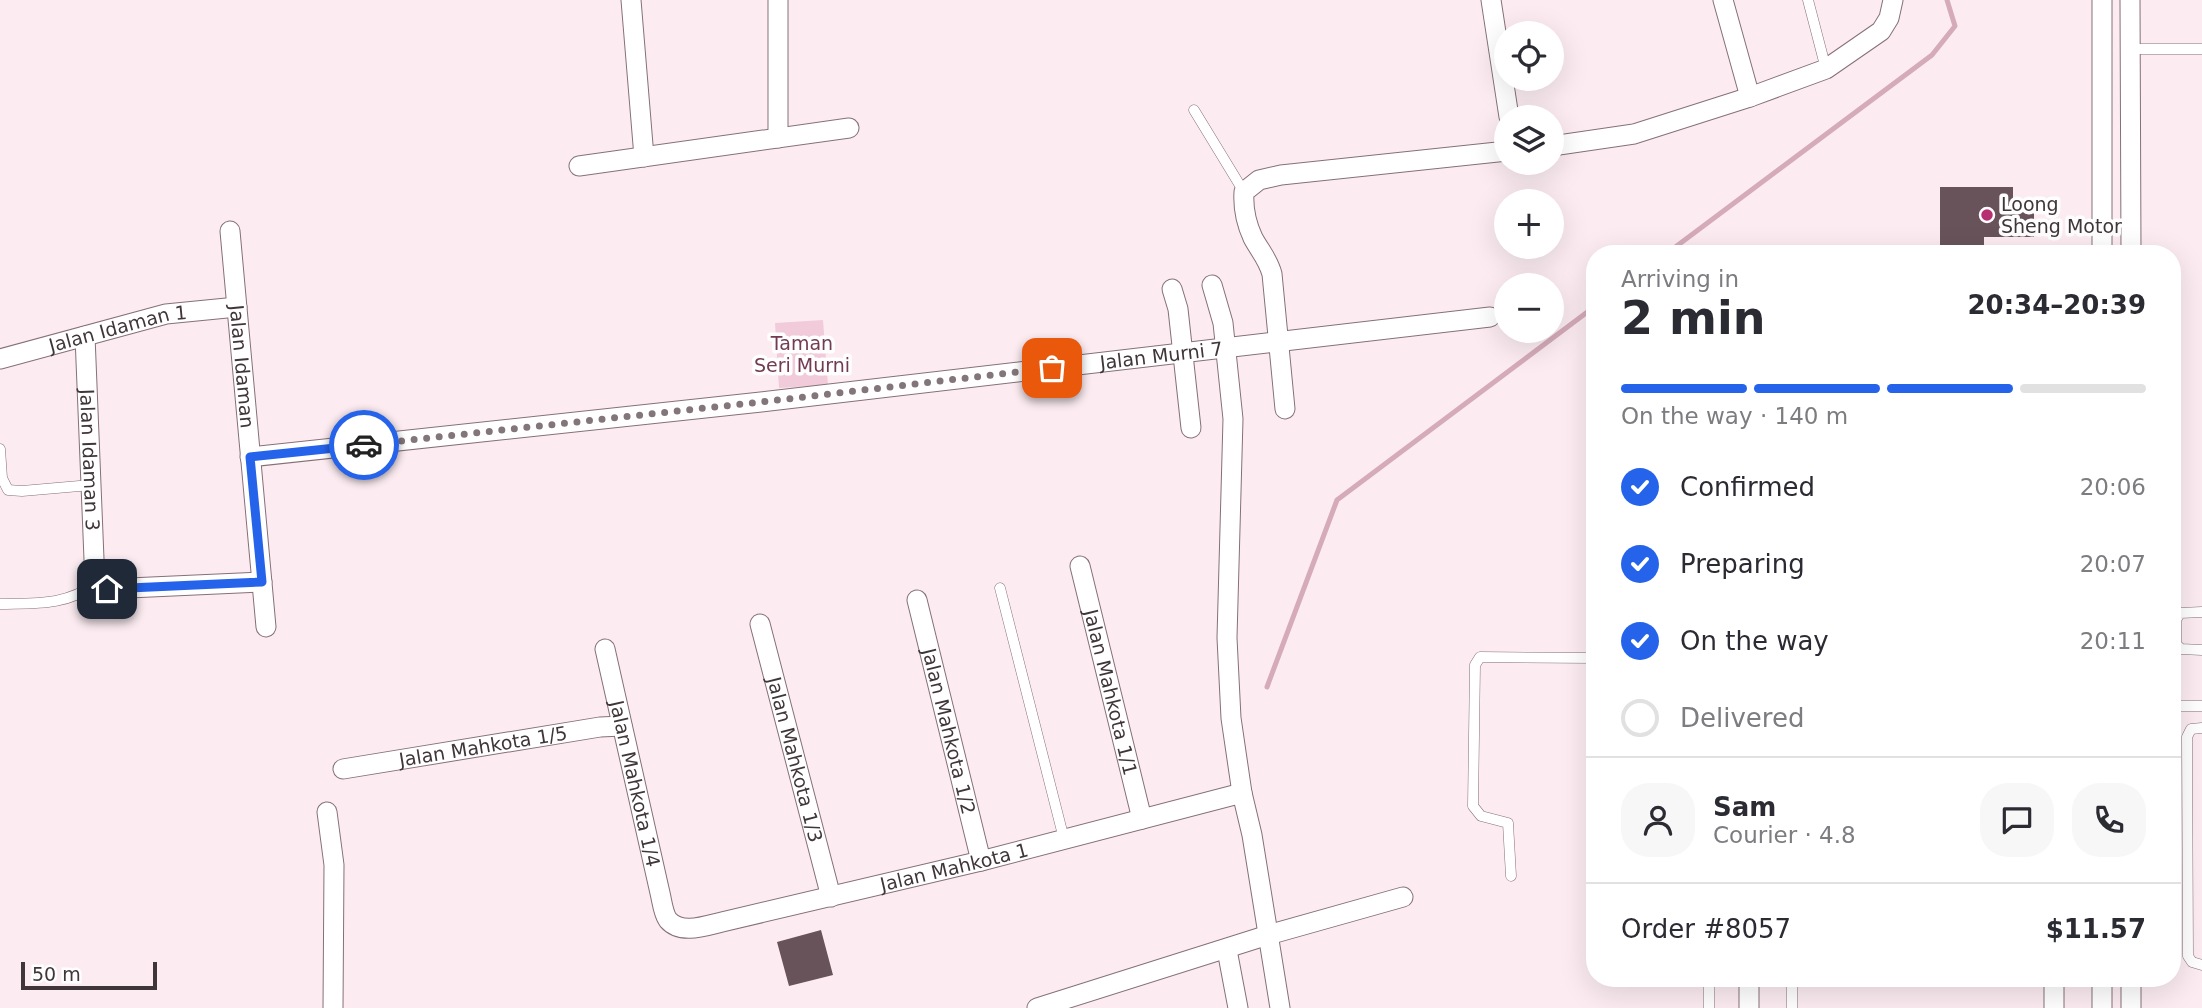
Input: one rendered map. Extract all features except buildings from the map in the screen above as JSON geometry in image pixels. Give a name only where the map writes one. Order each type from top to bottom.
[{"type":"street","points":[[631,0],[644,157]]},
{"type":"street","points":[[778,0],[778,138]]},
{"type":"street","points":[[1491,0],[1507,105]]},
{"type":"street","points":[[1723,0],[1750,97]]},
{"type":"street","points":[[1564,144],[1634,134],[1750,97],[1826,69],[1881,31],[1889,18],[1893,0]]},
{"type":"street","points":[[2102,0],[2102,245]]},
{"type":"street","points":[[2130,0],[2131,245]]},
{"type":"street","points":[[579,166],[849,128]]},
{"type":"street","points":[[1285,409],[1270,267],[1246,219],[1244,192],[1259,180],[1281,175],[1494,152]]},
{"type":"street","name":"Jalan Idaman","points":[[230,232],[266,627]]},
{"type":"street","points":[[1212,285],[1223,323],[1233,419],[1227,638],[1231,718],[1280,1008]]},
{"type":"street","points":[[1172,289],[1178,309],[1184,352],[1191,428]]},
{"type":"street","name":"Jalan Idaman 1","points":[[0,359],[166,314],[237,307]]},
{"type":"street","name":"Jalan Murni 7","points":[[250,457],[747,404],[1490,317]]},
{"type":"street","name":"Jalan Idaman 3","points":[[85,336],[95,584]]},
{"type":"street","name":"Jalan Mahkota 1/1","points":[[1080,566],[1142,819]]},
{"type":"street","points":[[95,584],[107,589],[262,582]]},
{"type":"street","name":"Jalan Mahkota 1/2","points":[[917,600],[981,861]]},
{"type":"street","name":"Jalan Mahkota 1/3","points":[[760,624],[831,897]]},
{"type":"street","name":"Jalan Mahkota 1/4","points":[[605,649],[666,918]]},
{"type":"street","name":"Jalan Mahkota 1/5","points":[[343,769],[600,727],[622,726]]},
{"type":"street","name":"Jalan Mahkota 1","points":[[666,918],[676,926],[692,929],[981,861],[1242,793]]},
{"type":"street","points":[[327,812],[334,865],[333,1008]]},
{"type":"street","points":[[1037,1008],[1072,1003],[1268,935],[1403,897]]},
{"type":"street","points":[[1227,950],[1238,1008]]},
{"type":"street","points":[[1749,987],[1749,1008]]},
{"type":"street","points":[[2054,987],[2054,1008]]},
{"type":"street","points":[[2102,987],[2102,1008]]},
{"type":"street","points":[[2131,987],[2131,1008]]},
{"type":"lane","points":[[1808,0],[1826,69]]},
{"type":"lane","points":[[2131,50],[2202,49]]},
{"type":"lane","points":[[1194,110],[1244,192]]},
{"type":"lane","points":[[0,449],[2,478],[8,490],[91,485]]},
{"type":"lane","points":[[0,604],[46,603],[69,599],[95,584]]},
{"type":"lane","points":[[1000,588],[1064,839]]},
{"type":"lane","points":[[2181,613],[2202,612]]},
{"type":"lane","points":[[2181,649],[2202,650]]},
{"type":"lane","points":[[1511,876],[1508,822],[1481,816],[1473,806],[1475,665],[1480,657],[1586,658]]},
{"type":"lane","points":[[2181,706],[2202,706]]},
{"type":"lane","points":[[2202,728],[2191,729],[2187,737],[2188,956],[2193,962],[2202,965]]},
{"type":"lane","points":[[1709,987],[1709,1008]]},
{"type":"lane","points":[[1792,987],[1792,1008]]},
{"type":"green space","name":"Taman Seri Murni","points":[[823,320],[828,385],[779,388],[775,323]]},
{"type":"waterway","points":[[1678,245],[1932,55],[1955,26],[1947,0]]},
{"type":"waterway","points":[[1267,687],[1337,500],[1586,313]]},
{"type":"way so far","points":[[364,445],[1052,368]]},
{"type":"place","name":"Loong Sheng Motor","points":[[1987,215]]},
{"type":"route","points":[[107,589],[262,582],[250,457],[364,445]]}]
